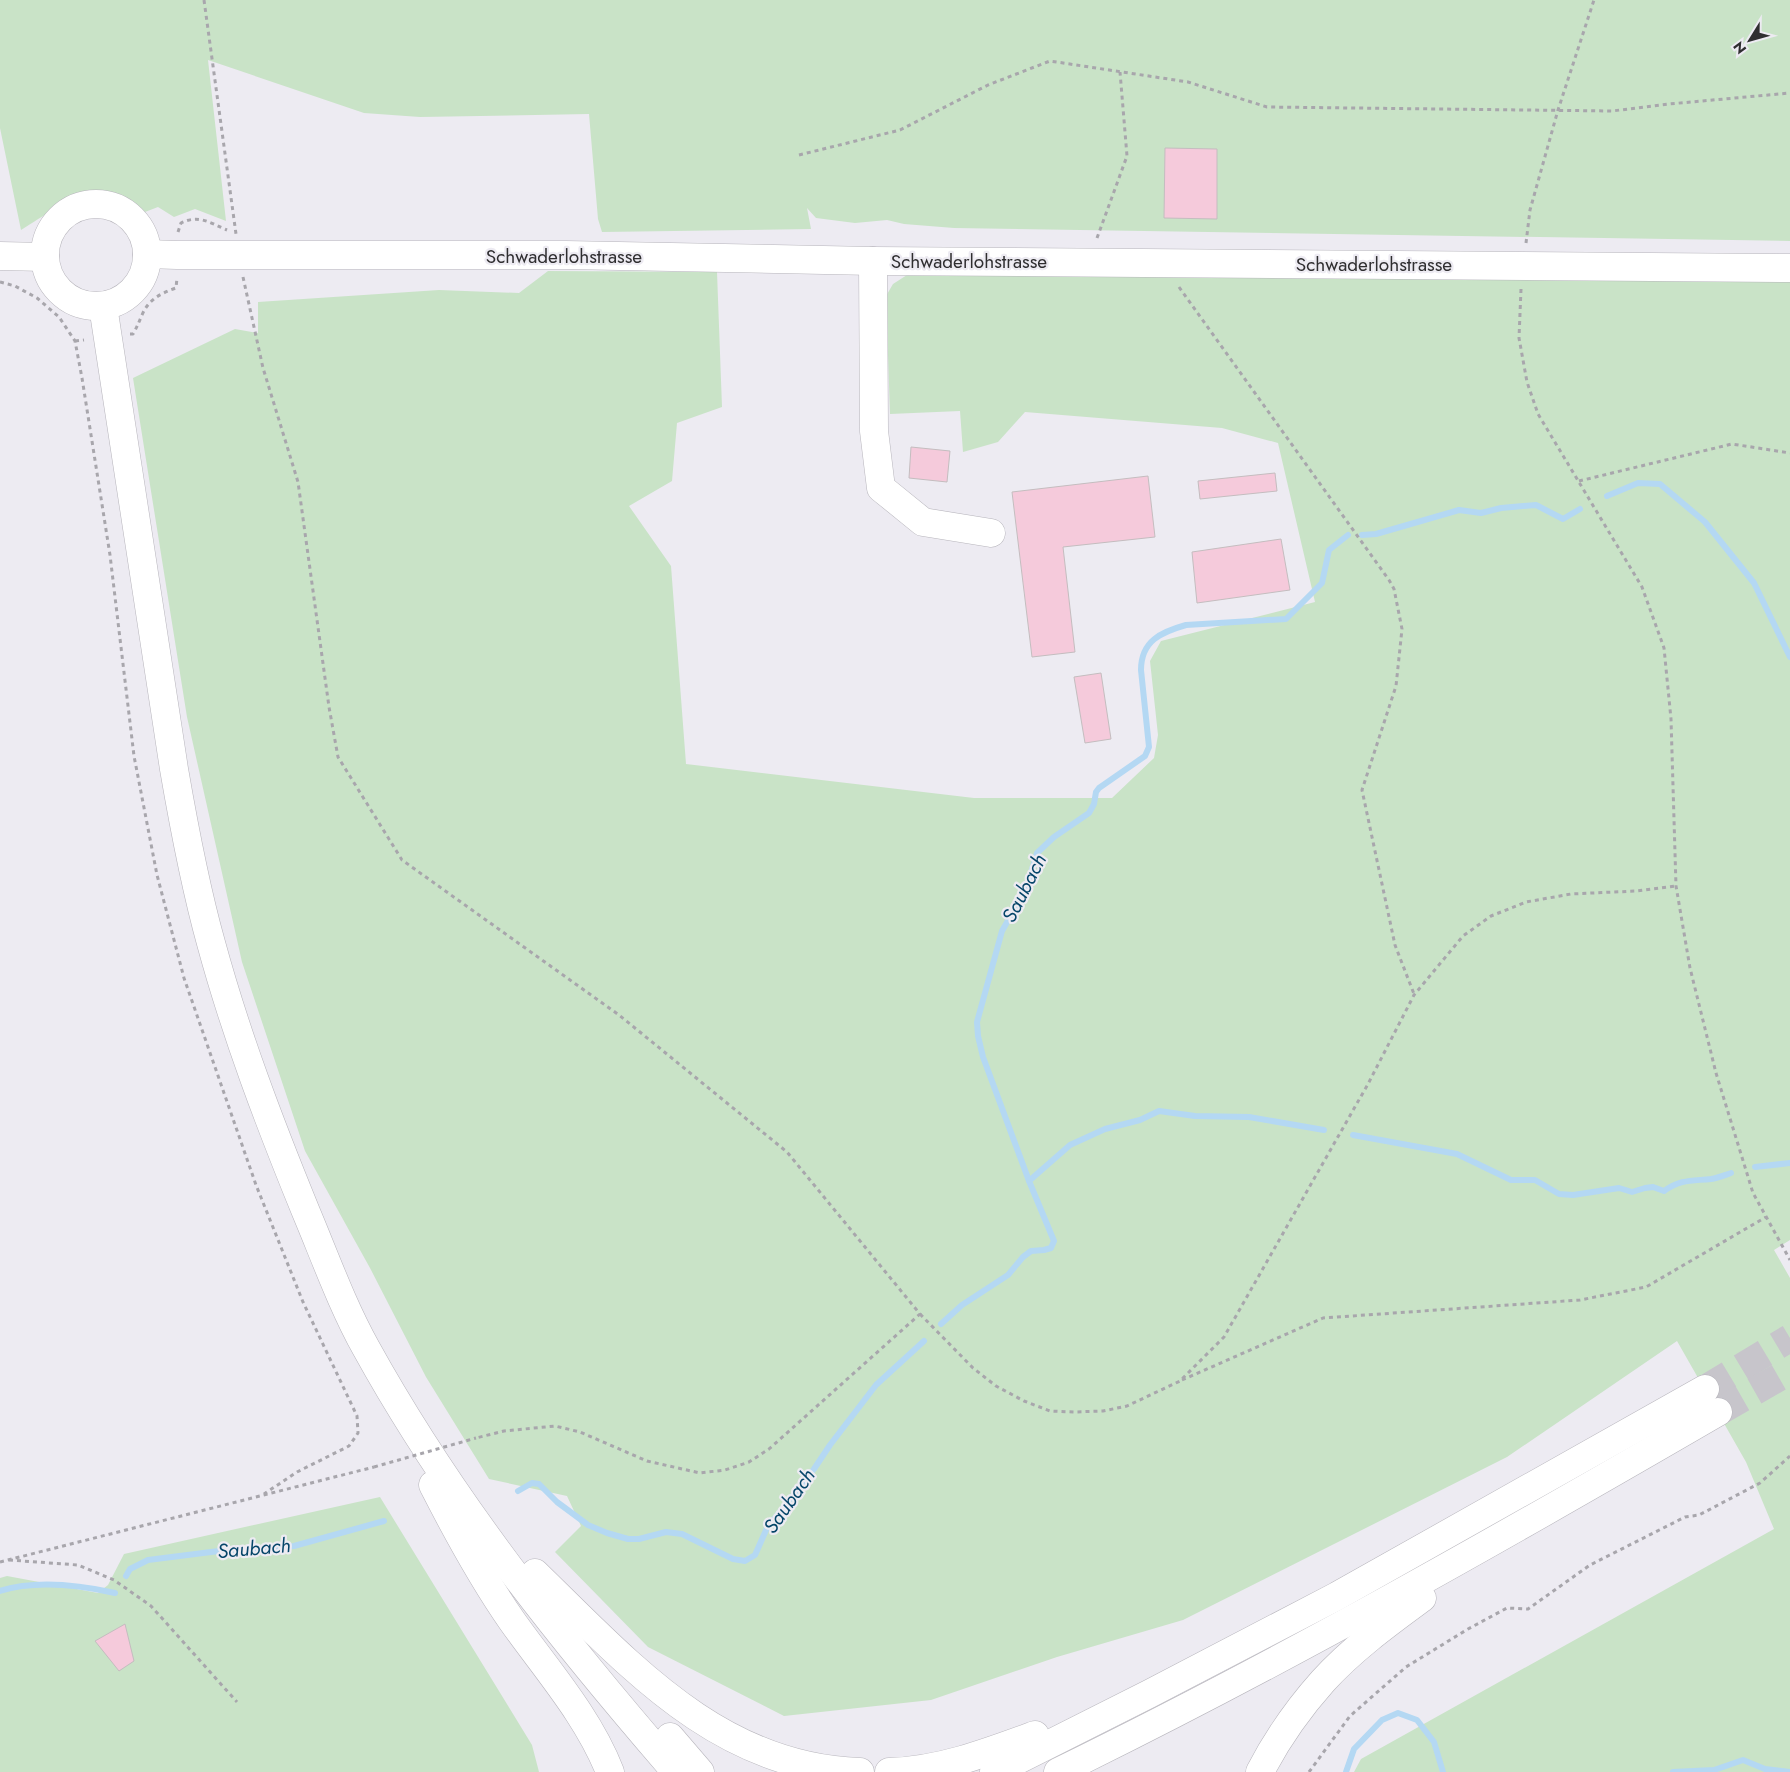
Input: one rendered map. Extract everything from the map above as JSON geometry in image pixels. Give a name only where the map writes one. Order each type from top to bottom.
[{"type":"main road","points":[[86,205],[104,205],[121,211],[135,221],[144,237],[147,254],[146,269],[140,282],[130,294],[118,302],[103,306],[86,306],[70,300],[57,288],[48,274],[45,257],[46,242],[52,229],[61,218],[73,210],[86,205]]},
{"type":"main road","name":"Schwaderlohstrasse","points":[[147,254],[566,255],[873,261],[1790,268]]},
{"type":"main road","points":[[0,256],[45,257]]},
{"type":"main road","points":[[873,261],[874,430],[881,488],[923,522],[991,533]]},
{"type":"main road","points":[[103,306],[174,769],[210,942],[231,1011],[271,1125],[348,1312],[427,1473],[472,1559],[511,1620],[582,1719],[598,1746],[610,1772]]},
{"type":"main road","points":[[302,1202],[398,1370],[461,1471],[535,1573],[604,1660],[700,1772]]},
{"type":"main road","points":[[364,1345],[419,1439],[502,1558],[556,1628],[676,1772]]},
{"type":"main road","points":[[994,1772],[1149,1694],[1405,1559],[1705,1389]]},
{"type":"main road","points":[[1058,1772],[1315,1640],[1510,1532],[1718,1412]]},
{"type":"main road","points":[[1260,1772],[1286,1728],[1304,1703],[1343,1661],[1386,1625],[1510,1532]]},
{"type":"main road","points":[[535,1573],[649,1681],[709,1725],[733,1739],[779,1758],[824,1768],[860,1772]]},
{"type":"main road","points":[[889,1772],[945,1763],[979,1754],[1149,1694]]},
{"type":"path","points":[[204,0],[232,206]]},
{"type":"path","points":[[1530,210],[1558,110],[1594,0]]},
{"type":"path","points":[[799,155],[900,130],[988,85],[1050,61],[1188,82],[1267,107],[1612,111],[1790,94]]},
{"type":"path","points":[[1097,238],[1127,156],[1120,72]]},
{"type":"path","points":[[178,233],[181,223],[191,218],[204,220],[236,234]]},
{"type":"path","points":[[1162,263],[1384,572],[1394,589],[1402,630],[1396,686],[1362,790],[1395,945],[1414,995]]},
{"type":"path","points":[[134,334],[149,304],[157,296],[176,288],[177,280]]},
{"type":"path","points":[[0,282],[15,286],[37,298],[59,317],[75,341]]},
{"type":"path","points":[[247,297],[263,368],[298,482],[329,707],[338,757],[402,860],[618,1015],[786,1152],[920,1314],[972,1368],[996,1386],[1050,1411],[1103,1411],[1127,1406],[1323,1318],[1580,1300],[1646,1287],[1766,1218]]},
{"type":"path","points":[[1519,304],[1520,338],[1527,382],[1538,414],[1642,587],[1664,648],[1671,719],[1676,886],[1690,968],[1716,1073],[1753,1193],[1790,1260]]},
{"type":"path","points":[[1579,480],[1732,444],[1790,453]]},
{"type":"path","points":[[1180,1381],[1224,1337],[1368,1084],[1414,995],[1463,936],[1492,916],[1526,902],[1571,894],[1636,891],[1676,886]]},
{"type":"path","points":[[1784,1251],[1790,1248]]},
{"type":"path","points":[[0,1562],[374,1467],[504,1431],[556,1426],[589,1436],[647,1461],[700,1473],[725,1470],[749,1462],[769,1449],[920,1314]]},
{"type":"path","points":[[1309,1772],[1350,1716],[1406,1667],[1468,1629],[1507,1608],[1528,1609],[1590,1566],[1686,1517],[1699,1515],[1760,1483],[1790,1456]]},
{"type":"path","points":[[6,1560],[78,1565],[114,1580],[151,1606],[237,1702]]},
{"type":"green space","points":[[0,0],[1790,0],[1790,241],[954,228],[904,224],[887,220],[855,223],[816,218],[807,208],[811,229],[602,232],[598,219],[589,114],[420,117],[364,113],[208,60],[226,221],[195,209],[174,217],[158,207],[145,212],[114,198],[98,196],[86,197],[63,205],[21,230],[0,128]]},
{"type":"green space","points":[[548,271],[717,272],[722,407],[677,423],[672,481],[629,506],[671,566],[686,764],[974,798],[1112,798],[1154,758],[1158,735],[1150,661],[1161,641],[1315,602],[1278,443],[1222,428],[1025,412],[998,442],[963,452],[960,411],[890,414],[886,296],[893,284],[907,275],[1790,282],[1790,1240],[1774,1250],[1790,1278],[1790,1772],[1354,1772],[1361,1759],[1774,1529],[1746,1462],[1677,1341],[1507,1457],[1183,1620],[1057,1657],[931,1700],[784,1716],[648,1647],[555,1552],[581,1526],[567,1496],[489,1479],[426,1377],[370,1268],[305,1151],[242,962],[187,717],[133,378],[235,329],[258,333],[258,302],[439,290],[519,293]]},
{"type":"green space","points":[[380,1497],[532,1745],[539,1772],[0,1772],[0,1578],[7,1576],[98,1593],[108,1585],[124,1554]]},
{"type":"building","points":[[1165,148],[1217,149],[1217,219],[1164,218]]},
{"type":"building","points":[[911,447],[950,451],[947,482],[909,478]]},
{"type":"building","points":[[1275,473],[1277,491],[1200,499],[1198,481]]},
{"type":"building","points":[[1148,476],[1155,537],[1063,547],[1075,652],[1032,657],[1012,492]]},
{"type":"building","points":[[1281,539],[1290,590],[1197,603],[1192,552]]},
{"type":"building","points":[[1101,673],[1111,739],[1085,743],[1074,677]]},
{"type":"building","points":[[125,1624],[134,1661],[119,1671],[95,1641]]},
{"type":"waterway","points":[[1607,496],[1638,483],[1660,484],[1705,522],[1754,583],[1790,657]]},
{"type":"waterway","points":[[1362,535],[1376,534],[1459,510],[1481,513],[1501,508],[1536,505],[1563,519],[1580,509]]},
{"type":"waterway","name":"Saubach","points":[[1029,1181],[983,1057],[977,1022],[1002,931],[1026,889],[1037,853],[1054,837],[1089,813],[1099,788],[1145,756],[1149,747],[1141,670],[1145,652],[1154,639],[1168,631],[1186,625],[1286,619],[1322,583],[1329,550],[1348,535]]},
{"type":"waterway","name":"Saubach","points":[[941,1324],[962,1305],[1008,1275],[1023,1257],[1031,1251],[1051,1248],[1054,1241],[1029,1181],[1070,1145],[1105,1129],[1140,1120],[1159,1111],[1195,1116],[1249,1117],[1324,1130]]},
{"type":"waterway","points":[[1353,1135],[1457,1154],[1511,1180],[1535,1180],[1559,1194],[1573,1195],[1619,1188],[1632,1192],[1653,1187],[1664,1191],[1681,1182],[1714,1179],[1731,1173]]},
{"type":"waterway","points":[[1755,1167],[1790,1163]]},
{"type":"waterway","name":"Saubach","points":[[518,1491],[532,1483],[539,1484],[557,1502],[588,1525],[607,1533],[628,1539],[639,1539],[666,1532],[682,1534],[733,1559],[745,1561],[755,1555],[767,1528],[814,1469],[876,1385],[924,1341]]},
{"type":"waterway","name":"Saubach","points":[[126,1576],[130,1569],[148,1560],[219,1551],[294,1546],[384,1521]]},
{"type":"waterway","name":"Saubach","points":[[0,1591],[28,1586],[57,1585],[115,1593]]},
{"type":"waterway","points":[[1346,1772],[1354,1749],[1382,1720],[1398,1713],[1417,1720],[1434,1742],[1443,1772]]},
{"type":"waterway","points":[[1673,1772],[1714,1770],[1743,1760],[1765,1769],[1790,1772]]},
{"type":"tunnel","points":[[1705,1389],[1790,1338]]},
{"type":"tunnel","points":[[1718,1412],[1790,1371]]}]
